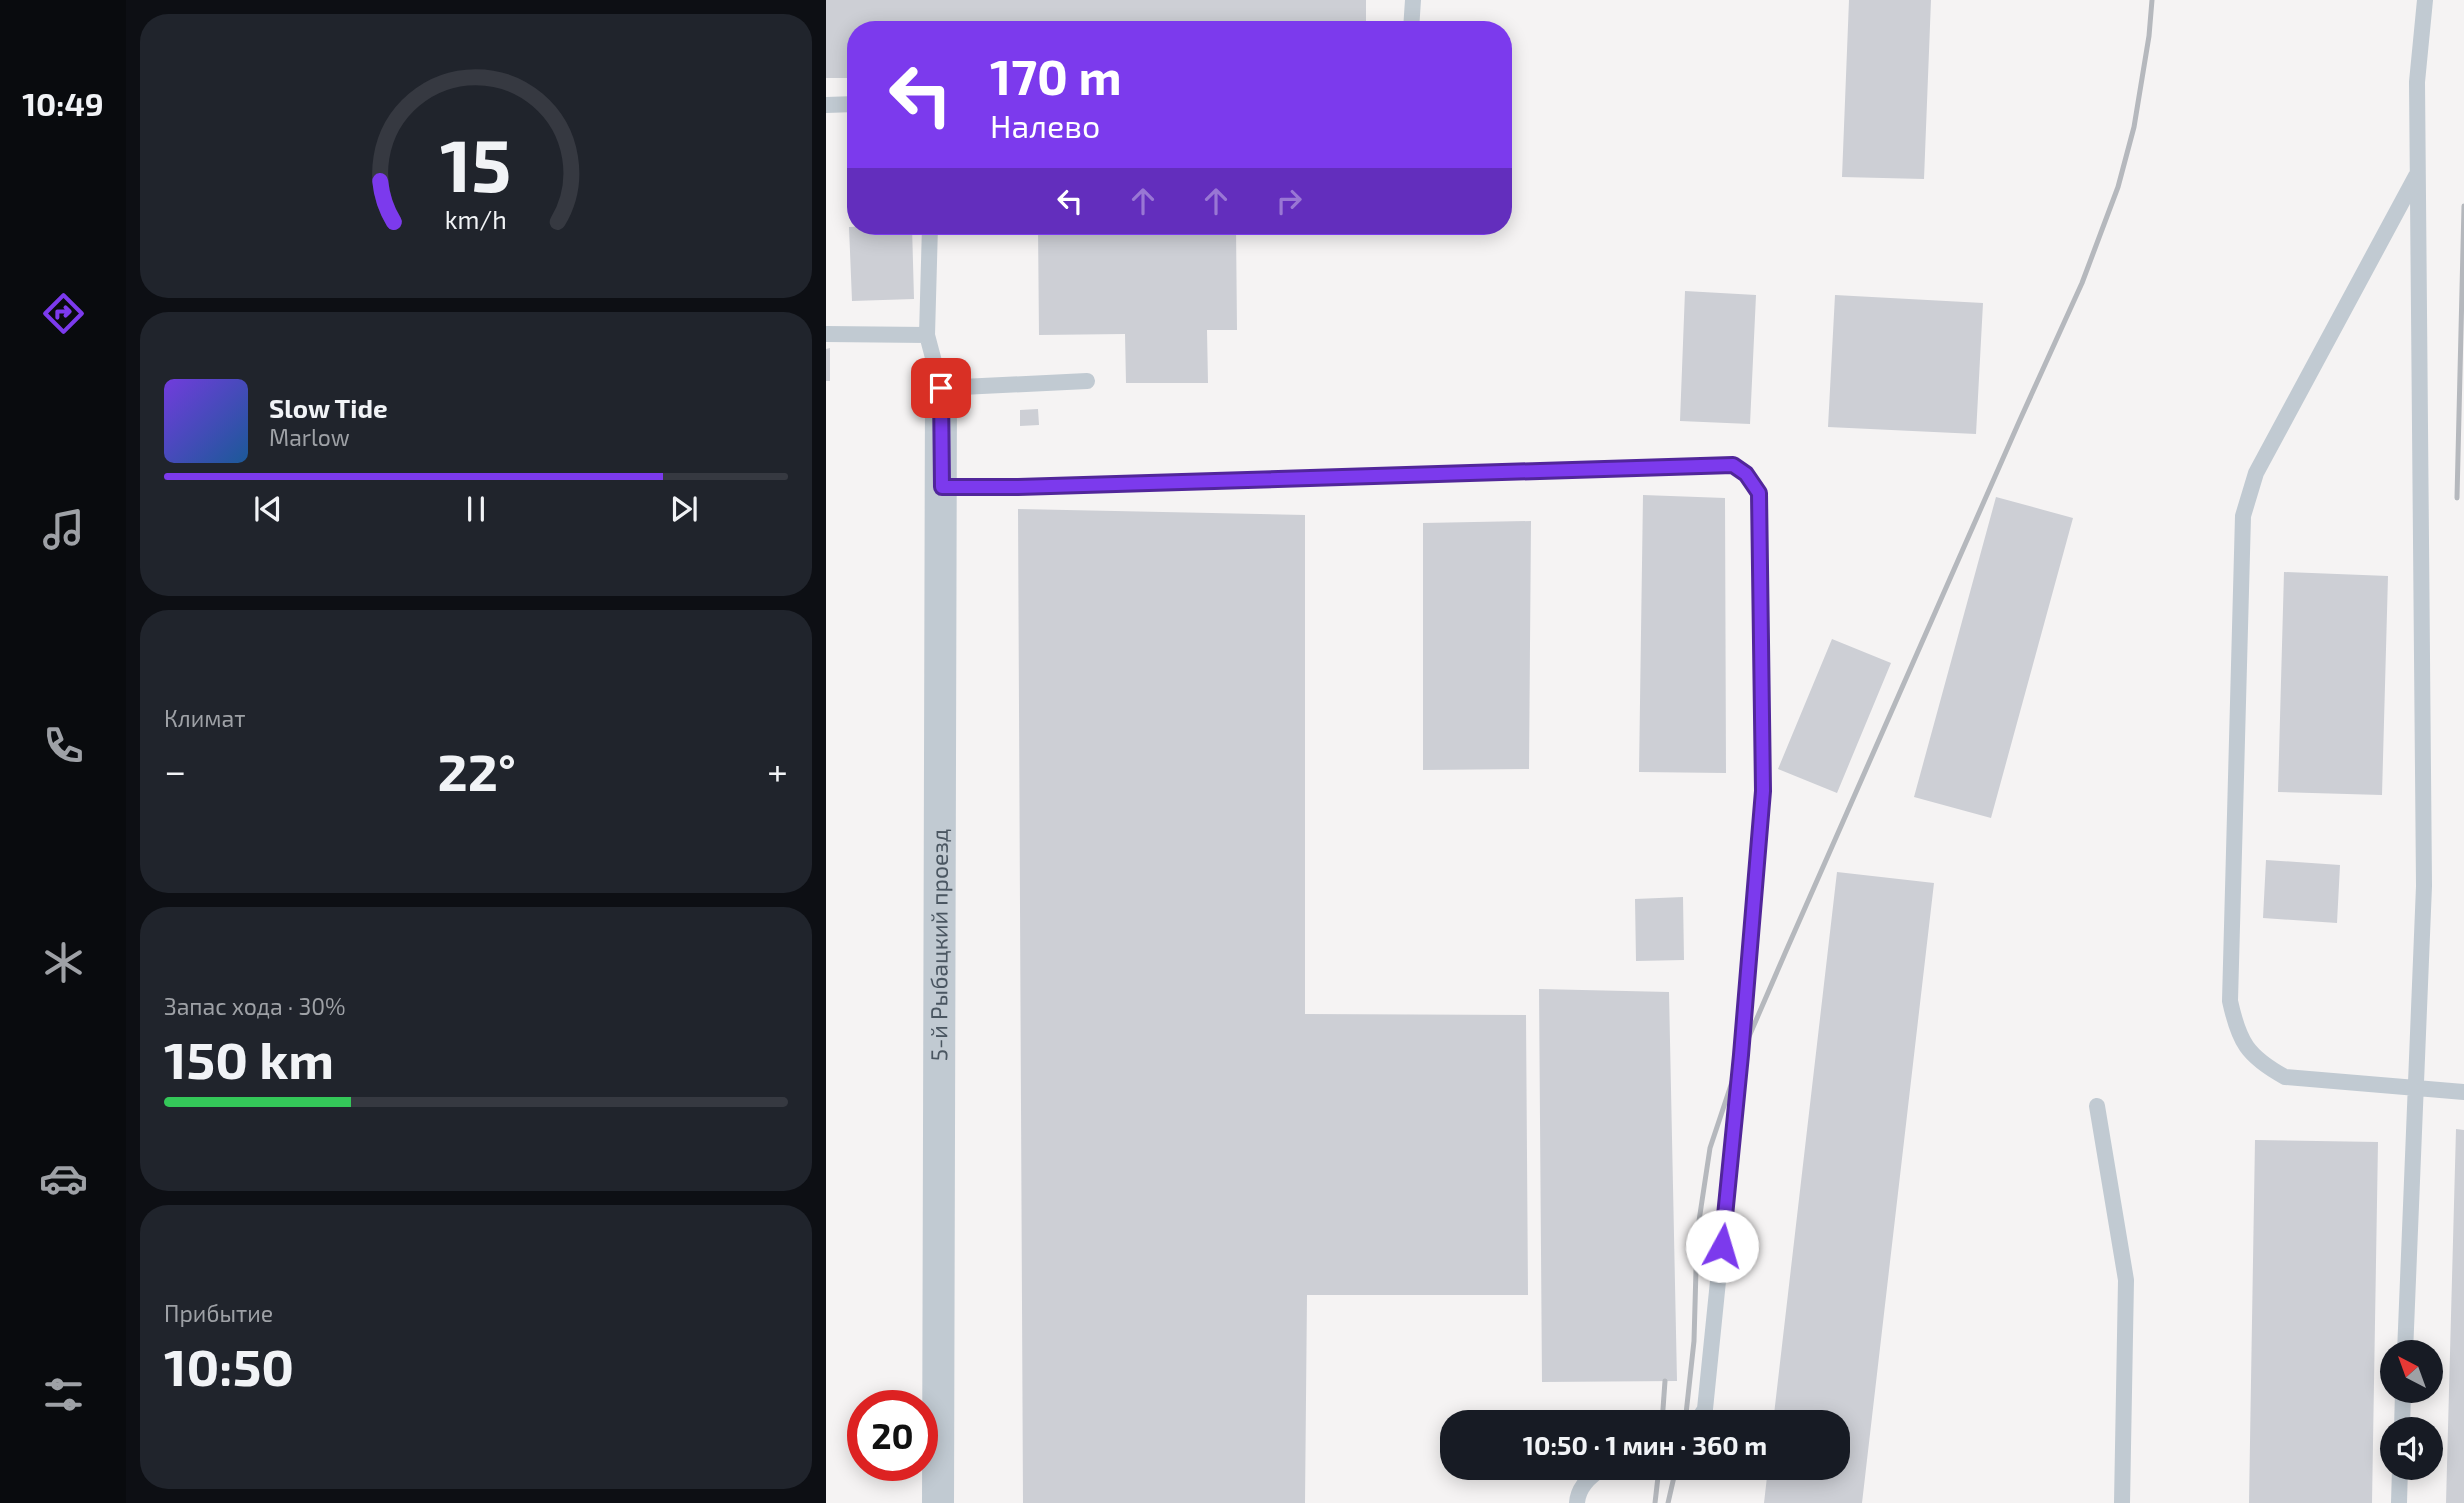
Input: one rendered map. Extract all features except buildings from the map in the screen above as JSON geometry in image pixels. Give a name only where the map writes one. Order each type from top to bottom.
[{"type":"street","name":"5-й Рыбацкий проезд","points":[[938,1503],[941,388]]},
{"type":"lane","points":[[1412,21],[1413,0]]},
{"type":"lane","points":[[2405,1340],[2424,886],[2417,82],[2425,0]]},
{"type":"lane","points":[[826,105],[847,104]]},
{"type":"lane","points":[[2418,173],[2256,473],[2243,516],[2230,1001],[2236,1030],[2247,1049],[2263,1065],[2285,1076],[2464,1092]]},
{"type":"lane","points":[[930,235],[927,335],[941,388],[1087,381]]},
{"type":"lane","points":[[826,334],[927,335]]},
{"type":"lane","points":[[942,487],[1032,487],[1733,465],[1746,474],[1759,493],[1763,791],[1741,1055],[1703,1410]]},
{"type":"lane","points":[[2097,1106],[2126,1280],[2122,1503]]},
{"type":"lane","points":[[1577,1503],[1578,1495],[1588,1480]]},
{"type":"lane","points":[[2399,1503],[2400,1480]]},
{"type":"railway","points":[[1686,1410],[1694,1341],[1697,1234],[1710,1148],[1741,1055],[2082,283],[2118,187],[2134,127],[2152,0]]},
{"type":"railway","points":[[2457,498],[2464,206]]},
{"type":"railway","points":[[1663,1410],[1665,1381]]},
{"type":"railway","points":[[1655,1503],[1658,1480]]},
{"type":"railway","points":[[1668,1503],[1673,1480]]},
{"type":"route","points":[[941,388],[942,487],[1018,487],[1733,465],[1746,474],[1759,493],[1763,791],[1722,1246]]}]
